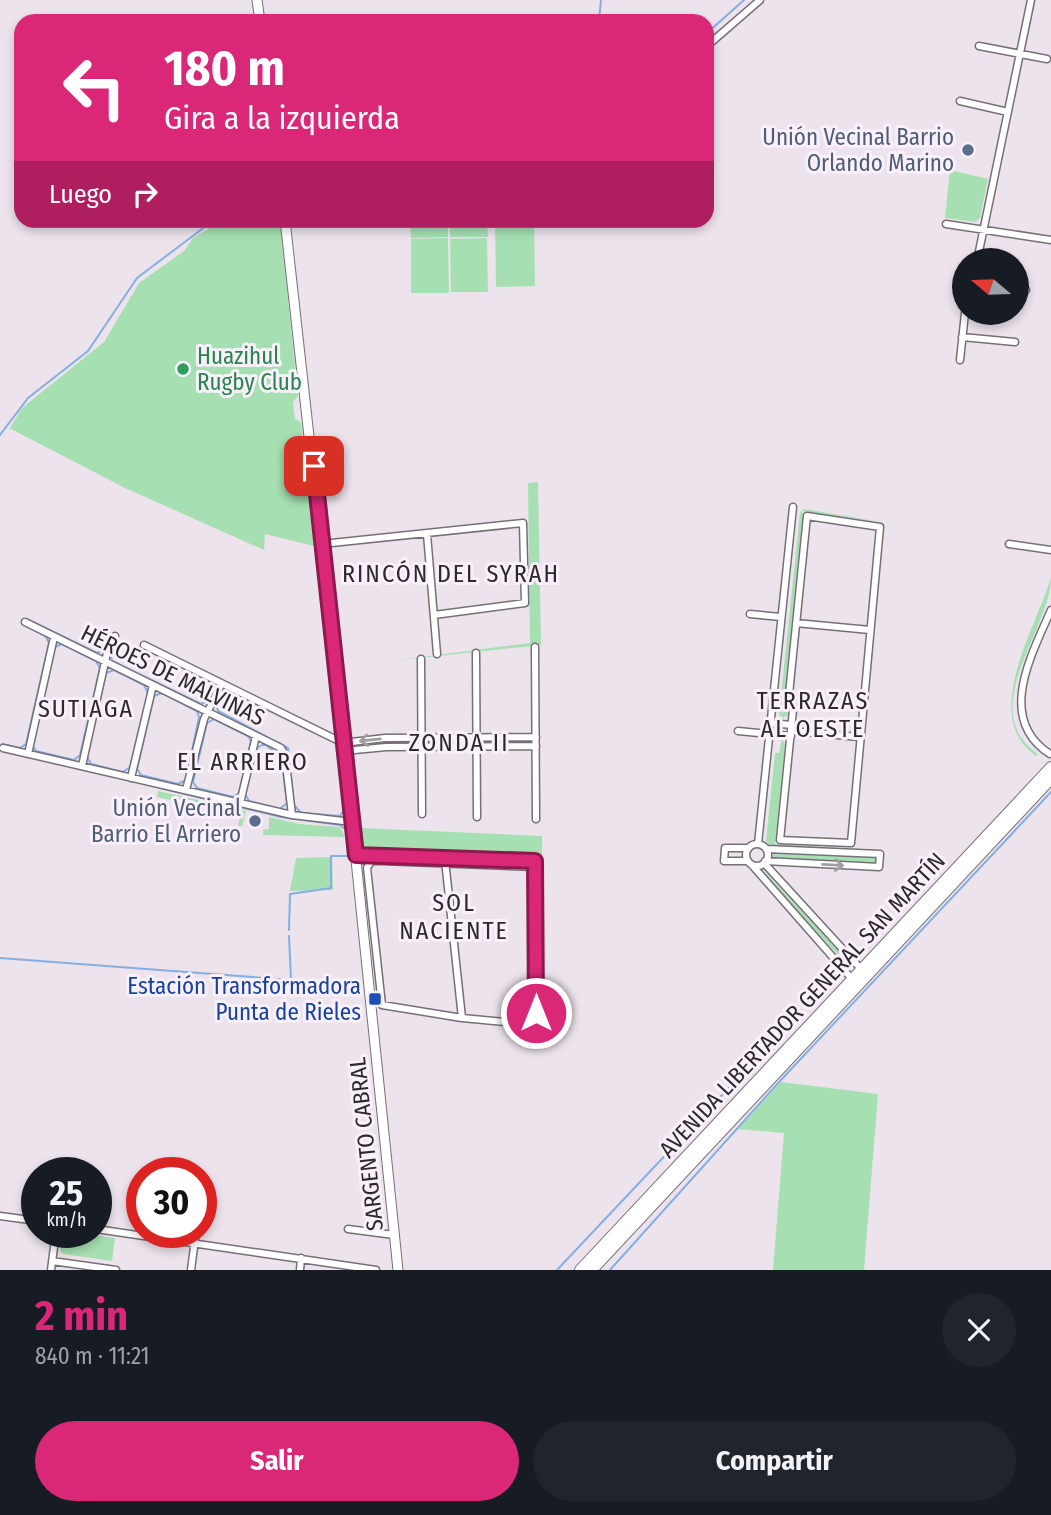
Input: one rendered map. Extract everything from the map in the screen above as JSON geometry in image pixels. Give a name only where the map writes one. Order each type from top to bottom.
[{"type":"main road","name":"SARGENTO CABRAL","points":[[286,228],[356,857],[398,1270]]},
{"type":"main road","name":"AVENIDA LIBERTADOR GENERAL SAN MARTÍN","points":[[592,1270],[967,863],[1051,767]]},
{"type":"main road","name":"AVENIDA LIBERTADOR GENERAL SAN MARTÍN","points":[[580,1270],[852,979],[1051,779]]},
{"type":"street","points":[[714,40],[760,0]]},
{"type":"street","points":[[980,248],[1031,0]]},
{"type":"street","points":[[979,46],[1047,59]]},
{"type":"street","points":[[960,101],[1008,112]]},
{"type":"street","points":[[946,224],[1051,240]]},
{"type":"street","points":[[960,360],[963,326]]},
{"type":"street","points":[[962,337],[1015,342]]},
{"type":"street","points":[[758,844],[793,507]]},
{"type":"street","points":[[807,516],[880,527],[850,843],[780,840],[794,700],[789,694],[796,623],[807,516]]},
{"type":"street","points":[[322,546],[523,523],[525,603],[433,615]]},
{"type":"street","points":[[427,534],[437,654]]},
{"type":"street","points":[[1009,544],[1051,550]]},
{"type":"street","points":[[1050,754],[1028,734],[1020,707],[1031,659],[1051,610]]},
{"type":"street","points":[[750,614],[781,617]]},
{"type":"street","name":"HÉROES DE MALVINAS","points":[[25,622],[281,748],[285,755],[292,815]]},
{"type":"street","points":[[796,623],[870,630]]},
{"type":"street","points":[[82,766],[105,662],[115,636]]},
{"type":"street","points":[[28,754],[54,637]]},
{"type":"street","points":[[144,645],[344,747],[536,746]]},
{"type":"street","points":[[535,647],[536,819]]},
{"type":"street","points":[[476,653],[477,817]]},
{"type":"street","points":[[421,659],[422,814]]},
{"type":"street","points":[[131,778],[153,685]]},
{"type":"street","points":[[186,790],[207,712],[220,687]]},
{"type":"street","points":[[770,723],[791,731]]},
{"type":"street","points":[[738,731],[769,734],[791,731],[860,737]]},
{"type":"street","points":[[240,803],[256,736]]},
{"type":"street","points":[[344,747],[421,738],[536,737]]},
{"type":"street","points":[[3,748],[292,815],[352,822]]},
{"type":"street","points":[[758,844],[766,849],[880,854],[879,867],[724,861],[725,848],[748,848],[758,844]]},
{"type":"street","points":[[748,848],[749,862],[852,979]]},
{"type":"street","points":[[764,862],[766,849]]},
{"type":"street","points":[[356,857],[372,860],[388,858]]},
{"type":"street","points":[[356,857],[486,862],[536,867],[536,1019],[527,1024],[462,1018],[382,1005],[367,868],[372,860]]},
{"type":"street","points":[[445,861],[462,1018]]},
{"type":"street","points":[[764,862],[861,970]]},
{"type":"street","points":[[0,1217],[21,1219]]},
{"type":"street","points":[[348,1229],[394,1235]]},
{"type":"street","points":[[217,1245],[376,1270]]},
{"type":"street","points":[[51,1270],[54,1248]]},
{"type":"street","points":[[191,1270],[193,1248]]},
{"type":"street","points":[[300,1270],[301,1258]]},
{"type":"street","points":[[52,1261],[116,1270]]},
{"type":"green space","points":[[950,170],[988,179],[980,218],[975,222],[945,218]]},
{"type":"green space","name":"Huazihul Rugby Club","points":[[210,228],[281,228],[298,396],[293,402],[295,419],[301,422],[314,546],[265,534],[264,550],[125,488],[9,430],[22,408],[104,342],[139,283],[184,251],[193,238]]},
{"type":"green space","points":[[410,228],[448,228],[448,237],[411,238]]},
{"type":"green space","points":[[450,228],[487,228],[488,237],[450,237]]},
{"type":"green space","points":[[495,228],[534,228],[535,286],[496,287]]},
{"type":"green space","points":[[448,238],[449,293],[411,293],[411,239]]},
{"type":"green space","points":[[487,238],[488,292],[451,292],[450,239]]},
{"type":"green space","points":[[538,482],[541,645],[391,661],[530,643],[528,483]]},
{"type":"green space","points":[[804,509],[887,523],[803,511],[784,697],[789,702],[788,715],[783,718],[779,715],[800,513]]},
{"type":"green space","points":[[1051,577],[1048,598],[1020,669],[1014,693],[1013,715],[1020,736],[1038,754],[1036,756],[1020,739],[1012,718],[1012,695],[1025,645]]},
{"type":"green space","points":[[782,739],[785,744],[775,844],[856,849],[769,845],[766,841],[775,753],[779,753]]},
{"type":"green space","points":[[158,791],[246,811],[242,826],[238,826],[240,816],[157,797]]},
{"type":"green space","points":[[269,817],[299,824],[340,827],[345,837],[263,835],[263,830],[269,829]]},
{"type":"green space","points":[[360,828],[542,836],[542,855],[363,849]]},
{"type":"green space","points":[[774,854],[881,858],[881,863],[774,859]]},
{"type":"green space","points":[[332,857],[333,890],[290,891],[296,858]]},
{"type":"green space","points":[[762,869],[841,953],[840,957],[760,871]]},
{"type":"green space","points":[[781,1082],[878,1094],[864,1270],[773,1270],[784,1133],[738,1129]]},
{"type":"green space","points":[[112,1238],[115,1238],[112,1261],[63,1254],[60,1250],[112,1248]]},
{"type":"waterway","points":[[253,0],[254,14]]},
{"type":"waterway","points":[[600,14],[601,0]]},
{"type":"waterway","points":[[714,27],[744,0]]},
{"type":"waterway","points":[[0,435],[28,398],[88,351],[137,278],[203,228]]},
{"type":"waterway","points":[[284,247],[300,395]]},
{"type":"waterway","points":[[303,421],[335,734]]},
{"type":"waterway","points":[[27,619],[97,653],[103,650],[110,633]]},
{"type":"waterway","points":[[2,744],[20,748],[26,744],[49,643],[45,635],[26,626]]},
{"type":"waterway","points":[[62,644],[96,661],[100,668],[80,755],[74,760],[36,751],[33,746],[55,647],[62,644]]},
{"type":"waterway","points":[[113,648],[110,654],[112,661],[201,704],[210,700]]},
{"type":"waterway","points":[[114,670],[144,685],[148,693],[130,767],[123,772],[91,764],[87,757],[106,673],[114,670]]},
{"type":"waterway","points":[[213,695],[217,686]]},
{"type":"waterway","points":[[223,689],[216,705],[218,711],[288,748],[294,805],[301,813],[340,816],[344,810],[336,744]]},
{"type":"waterway","points":[[162,693],[197,711],[199,717],[186,780],[178,784],[141,775],[137,769],[154,696],[162,693]]},
{"type":"waterway","points":[[214,719],[248,736],[251,741],[239,793],[233,797],[197,788],[193,782],[207,723],[214,719]]},
{"type":"waterway","points":[[264,744],[281,756],[287,803],[280,809],[249,801],[245,794],[257,748],[264,744]]},
{"type":"waterway","points":[[160,788],[281,817],[340,825],[346,830],[348,856],[331,856],[331,888],[290,894],[289,930]]},
{"type":"waterway","points":[[610,1270],[780,1081],[1051,792]]},
{"type":"waterway","points":[[0,958],[291,980],[289,936]]},
{"type":"waterway","points":[[557,1270],[741,1075],[752,1074]]},
{"type":"place","name":"Unión Vecinal Barrio Orlando Marino","points":[[968,150]]},
{"type":"place","name":"Huazihul Rugby Club","points":[[183,369]]},
{"type":"place","name":"Unión Vecinal Barrio El Arriero","points":[[255,821]]},
{"type":"place","name":"Estación Transformadora Punta de Rieles","points":[[375,999]]},
{"type":"district","name":"RINCÓN DEL SYRAH","points":[[451,574]]},
{"type":"district","name":"SUTIAGA","points":[[86,709]]},
{"type":"district","name":"TERRAZAS AL OESTE","points":[[813,715]]},
{"type":"district","name":"ZONDA II","points":[[459,743]]},
{"type":"district","name":"EL ARRIERO","points":[[243,762]]},
{"type":"district","name":"SOL NACIENTE","points":[[454,917]]},
{"type":"route","points":[[314,466],[356,855],[535,861],[536,1013]]}]
